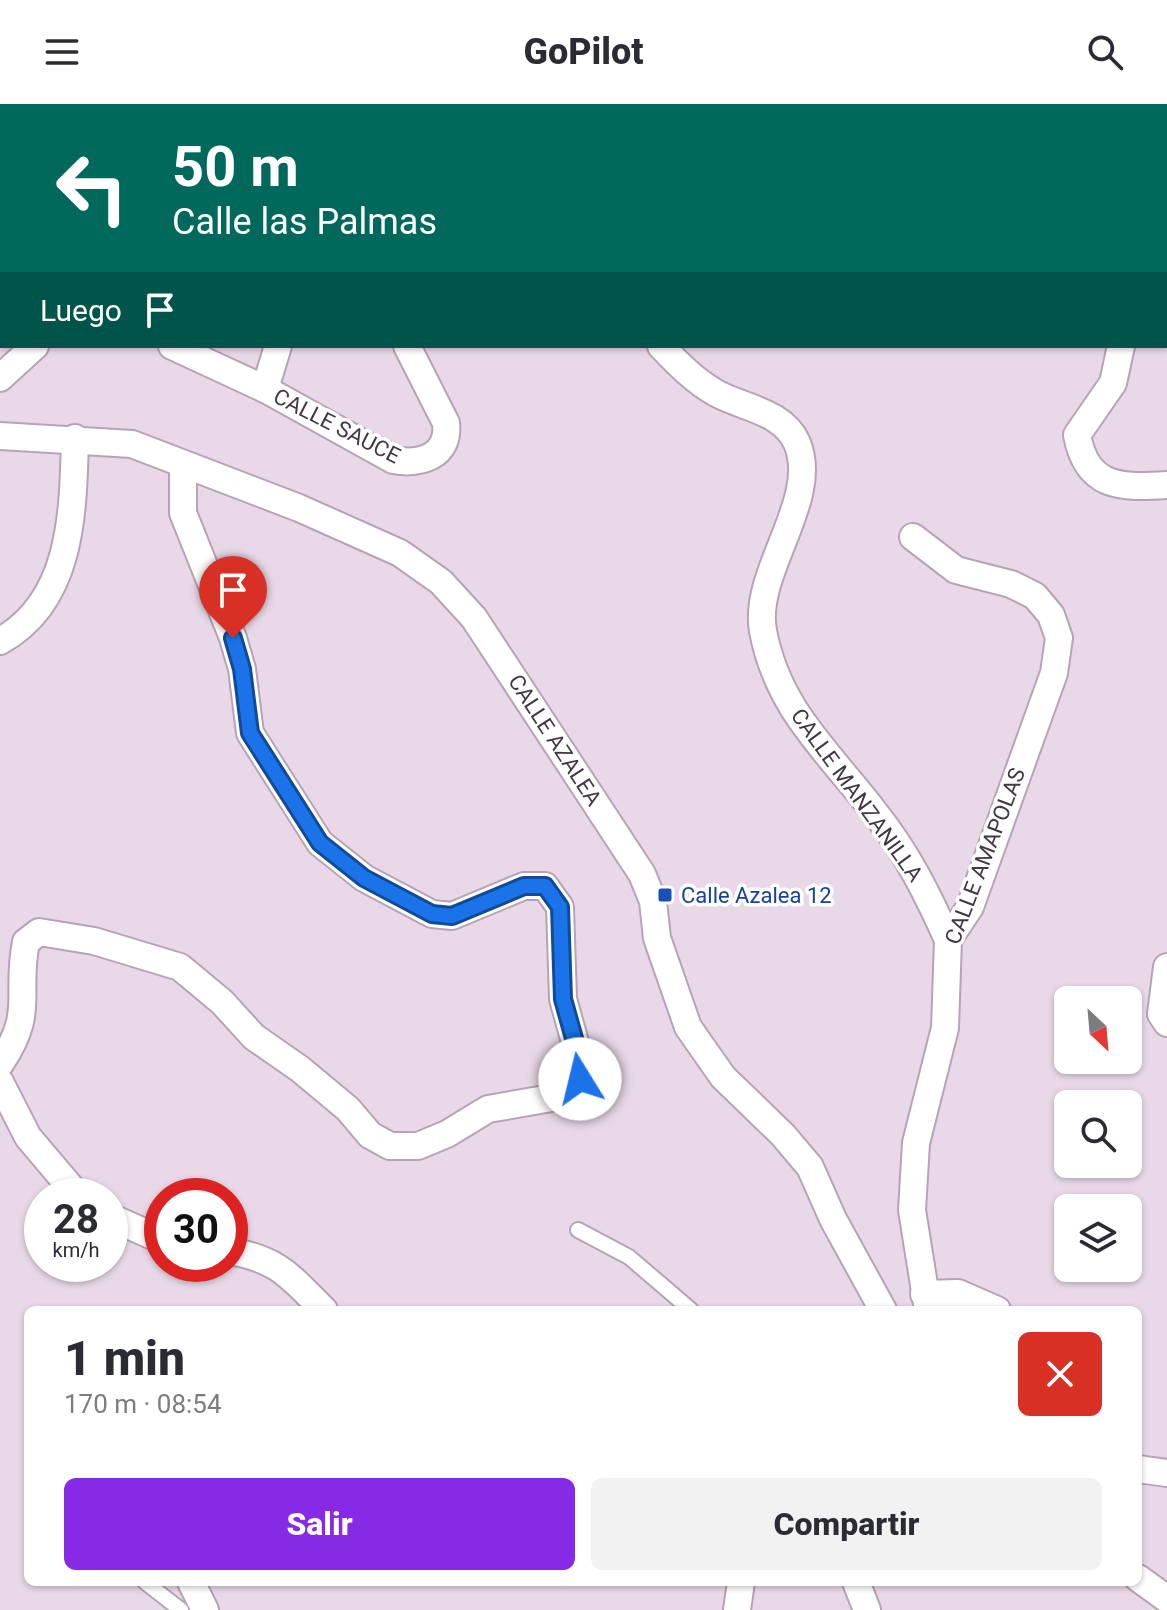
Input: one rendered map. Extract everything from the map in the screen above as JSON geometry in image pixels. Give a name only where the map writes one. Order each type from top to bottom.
[{"type":"street","points":[[0,378],[33,348]]},
{"type":"street","name":"CALLE SAUCE","points":[[176,348],[265,389],[393,460],[411,464],[427,460],[443,448],[447,436],[446,423],[408,348]]},
{"type":"street","points":[[265,389],[277,348]]},
{"type":"street","name":"CALLE MANZANILLA","points":[[663,348],[681,368],[716,393],[773,416],[797,443],[802,465],[794,506],[766,591],[762,627],[770,661],[807,733],[898,844],[923,884],[948,940]]},
{"type":"street","points":[[1121,348],[1113,383],[1077,435],[1081,456],[1091,472],[1107,482],[1139,487],[1167,485]]},
{"type":"street","name":"CALLE AZALEA","points":[[0,436],[75,438],[132,444],[299,508],[400,553],[441,582],[474,618],[642,874],[653,901],[657,938],[688,1027],[723,1077],[783,1135],[810,1167],[833,1219],[881,1306]]},
{"type":"street","points":[[0,641],[18,632],[43,603],[66,552],[73,520],[75,438]]},
{"type":"street","points":[[0,1064],[17,1038],[24,1008],[26,942],[39,932],[94,941],[180,967],[222,1002],[254,1037],[300,1069],[348,1109],[370,1135],[390,1146],[418,1146],[447,1134],[488,1109],[563,1096],[580,1079],[580,1060],[563,999],[560,907],[545,886],[524,886],[452,916],[432,914],[364,878],[320,843],[250,733],[242,669],[233,638],[183,513],[183,464]]},
{"type":"street","name":"CALLE AMAPOLAS","points":[[913,537],[956,570],[1011,584],[1035,596],[1051,615],[1059,638],[1054,673],[970,907],[948,940],[945,1028],[916,1143],[913,1196],[926,1302]]},
{"type":"street","points":[[1167,967],[1161,1014],[1167,1023]]},
{"type":"street","points":[[0,1082],[28,1137],[63,1178]]},
{"type":"street","points":[[248,1254],[262,1257],[286,1273],[320,1306]]},
{"type":"street","points":[[926,1302],[963,1302]]},
{"type":"street","points":[[1142,1470],[1167,1473]]},
{"type":"street","points":[[1142,1581],[1167,1599]]},
{"type":"street","points":[[193,1586],[205,1610]]},
{"type":"street","points":[[737,1610],[740,1586]]},
{"type":"street","points":[[858,1586],[867,1610]]},
{"type":"lane","points":[[578,1230],[629,1257],[686,1306]]},
{"type":"lane","points":[[150,1586],[181,1610]]},
{"type":"shaded area","points":[[0,348],[1167,348],[1167,1610],[0,1610]]},
{"type":"place","name":"Calle Azalea 12","points":[[665,895]]},
{"type":"route","points":[[233,638],[242,669],[250,733],[320,843],[364,878],[432,914],[452,916],[524,886],[545,886],[560,907],[563,999],[580,1060],[580,1079]]}]
